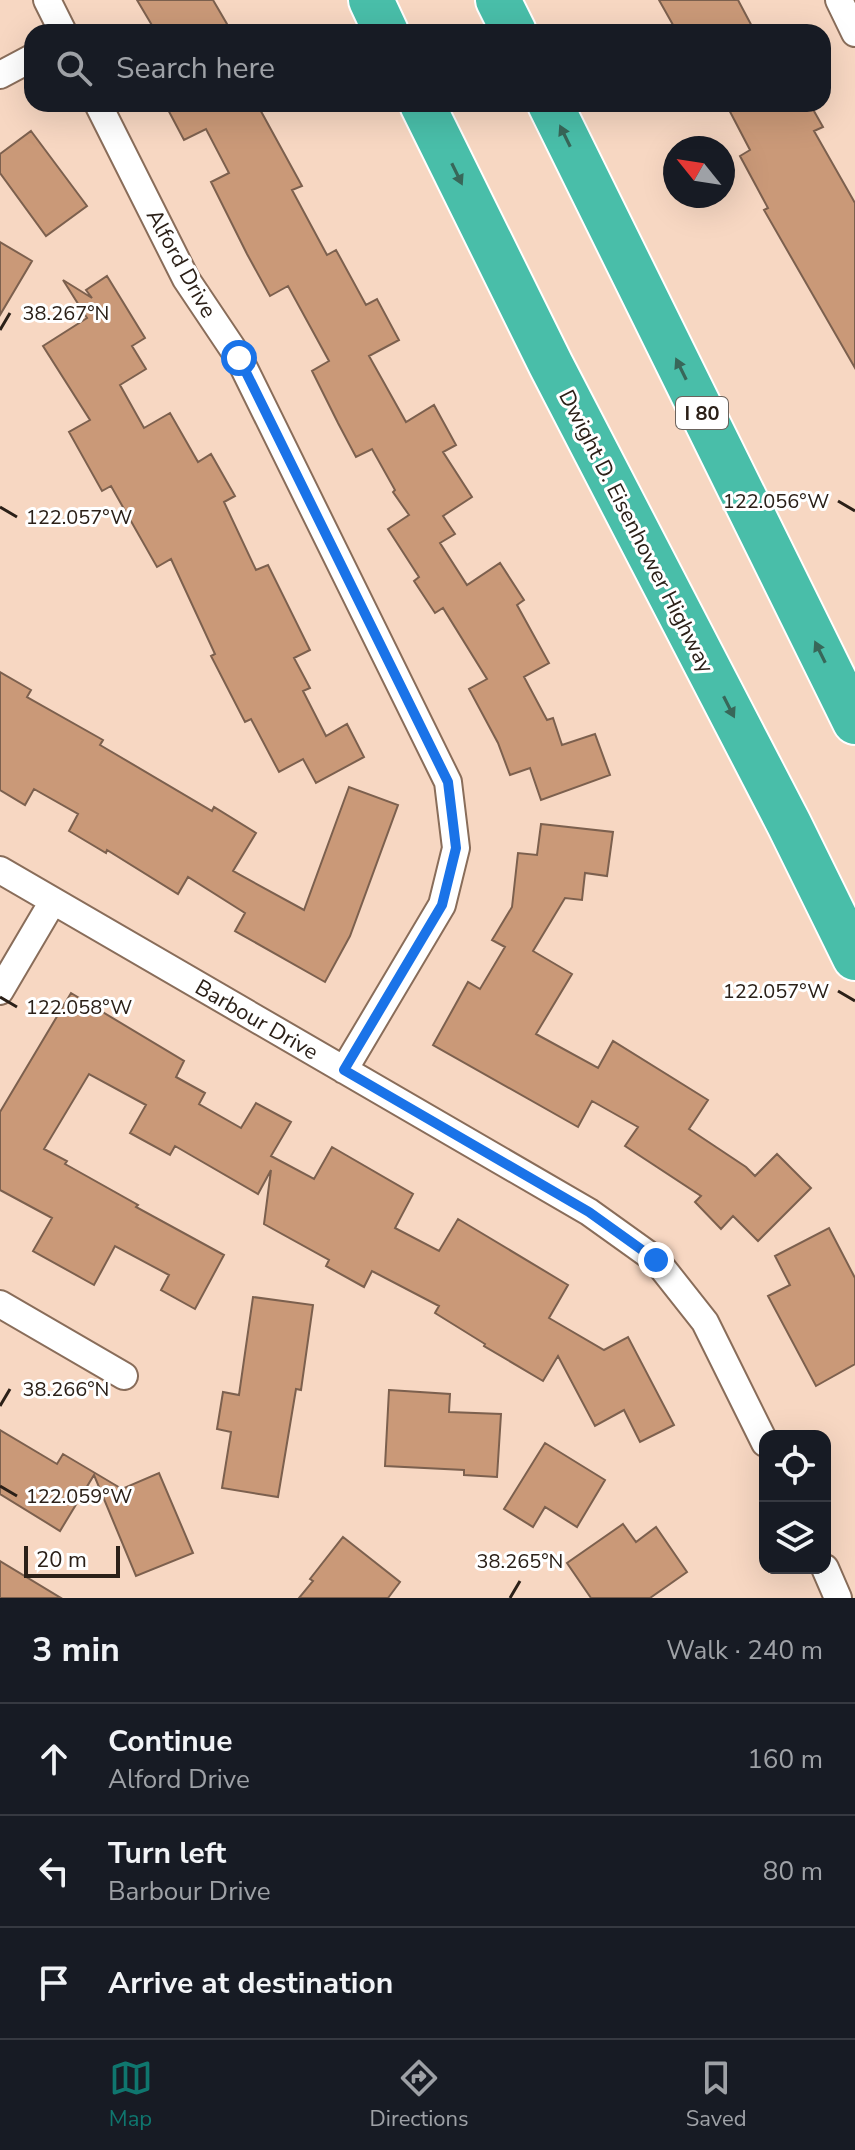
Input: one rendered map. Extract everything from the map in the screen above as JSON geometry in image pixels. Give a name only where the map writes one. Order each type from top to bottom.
[{"type":"highway","points":[[371,0],[382,24]]},
{"type":"highway","points":[[498,0],[510,24]]},
{"type":"highway","name":"Dwight D. Eisenhower Highway","points":[[426,112],[551,365],[855,958]]},
{"type":"highway","name":"I 80","points":[[554,112],[855,722]]},
{"type":"street","points":[[47,0],[59,24]]},
{"type":"street","points":[[839,0],[855,33]]},
{"type":"street","points":[[0,75],[24,62]]},
{"type":"street","name":"Alford Drive","points":[[102,112],[186,279],[239,358],[448,782],[456,848],[442,905],[344,1070]]},
{"type":"street","name":"Barbour Drive","points":[[0,870],[589,1212],[656,1260],[705,1322],[759,1431]]},
{"type":"street","points":[[0,991],[53,901]]},
{"type":"street","points":[[0,1304],[124,1376]]},
{"type":"street","points":[[828,1574],[838,1598]]},
{"type":"building","points":[[137,0],[213,0],[227,24],[151,24]]},
{"type":"building","points":[[659,0],[738,0],[751,24],[672,24]]},
{"type":"building","points":[[169,112],[261,112],[302,186],[292,190],[327,255],[336,250],[366,305],[377,299],[399,340],[369,356],[406,422],[434,405],[456,445],[443,452],[472,497],[443,516],[455,534],[440,543],[467,585],[500,563],[524,600],[517,605],[549,663],[524,677],[547,720],[553,718],[562,745],[595,734],[610,775],[541,800],[530,768],[510,775],[498,743],[469,689],[487,679],[443,608],[435,613],[414,581],[419,577],[388,529],[409,515],[393,492],[395,490],[372,449],[356,457],[338,423],[312,371],[329,361],[288,286],[270,296],[247,254],[211,182],[229,173],[206,129],[184,140]]},
{"type":"building","points":[[730,112],[815,112],[823,127],[814,131],[855,203],[855,368],[764,210],[768,208],[740,156],[750,150]]},
{"type":"building","points":[[31,131],[87,206],[46,236],[0,173],[0,154]]},
{"type":"building","points":[[0,242],[32,261],[0,315]]},
{"type":"building","points":[[107,276],[145,338],[132,346],[146,369],[120,385],[144,428],[170,413],[198,462],[211,454],[235,496],[224,502],[256,570],[268,565],[310,650],[294,658],[310,688],[303,691],[326,736],[347,724],[364,757],[316,783],[303,759],[279,772],[251,719],[245,722],[211,656],[215,654],[171,559],[157,567],[111,486],[102,491],[69,432],[90,420],[43,346],[87,318],[63,280],[92,298],[86,290]]},
{"type":"building","points":[[0,672],[31,690],[27,697],[103,740],[100,745],[212,811],[214,807],[256,833],[233,871],[304,910],[349,787],[398,805],[350,936],[325,982],[235,931],[245,913],[188,877],[178,894],[107,850],[106,853],[69,831],[78,814],[34,789],[25,805],[0,790]]},
{"type":"building","points":[[541,824],[613,832],[607,876],[585,873],[582,900],[565,898],[533,951],[572,974],[536,1034],[598,1068],[613,1041],[708,1100],[689,1129],[755,1176],[777,1154],[811,1188],[758,1241],[733,1216],[721,1229],[695,1202],[701,1196],[625,1146],[638,1127],[592,1101],[578,1127],[433,1045],[468,982],[480,989],[505,947],[492,940],[512,907],[518,853],[537,855]]},
{"type":"building","points":[[71,993],[184,1061],[176,1077],[205,1093],[199,1104],[241,1128],[256,1103],[291,1122],[271,1156],[314,1179],[332,1147],[413,1194],[395,1228],[439,1251],[458,1219],[568,1285],[549,1318],[604,1350],[628,1337],[674,1425],[640,1442],[624,1410],[595,1426],[558,1356],[543,1381],[435,1313],[439,1306],[372,1271],[364,1287],[326,1266],[329,1260],[264,1224],[271,1170],[258,1194],[175,1146],[170,1155],[130,1133],[146,1105],[89,1074],[44,1149],[138,1205],[136,1207],[224,1255],[195,1309],[161,1290],[169,1275],[115,1246],[94,1285],[33,1251],[52,1218],[0,1190],[0,1112]]},
{"type":"building","points":[[829,1228],[855,1278],[855,1364],[816,1386],[768,1296],[790,1285],[775,1256]]},
{"type":"building","points":[[253,1297],[313,1305],[301,1390],[296,1389],[278,1497],[222,1488],[231,1432],[217,1429],[223,1392],[239,1395]]},
{"type":"building","points":[[389,1390],[450,1394],[449,1412],[501,1414],[497,1477],[464,1475],[464,1470],[385,1466]]},
{"type":"building","points":[[0,1430],[57,1464],[63,1454],[122,1489],[159,1473],[193,1553],[136,1576],[94,1475],[60,1531],[0,1494]]},
{"type":"building","points":[[545,1443],[605,1480],[577,1527],[545,1507],[533,1527],[504,1509]]},
{"type":"building","points":[[623,1524],[636,1542],[656,1527],[687,1572],[650,1598],[591,1598],[567,1563]]},
{"type":"building","points":[[343,1537],[400,1582],[388,1598],[299,1598]]},
{"type":"building","points":[[0,1561],[61,1598],[0,1598]]},
{"type":"route","points":[[239,358],[448,782],[456,848],[442,905],[344,1070],[589,1212],[656,1260]]}]
